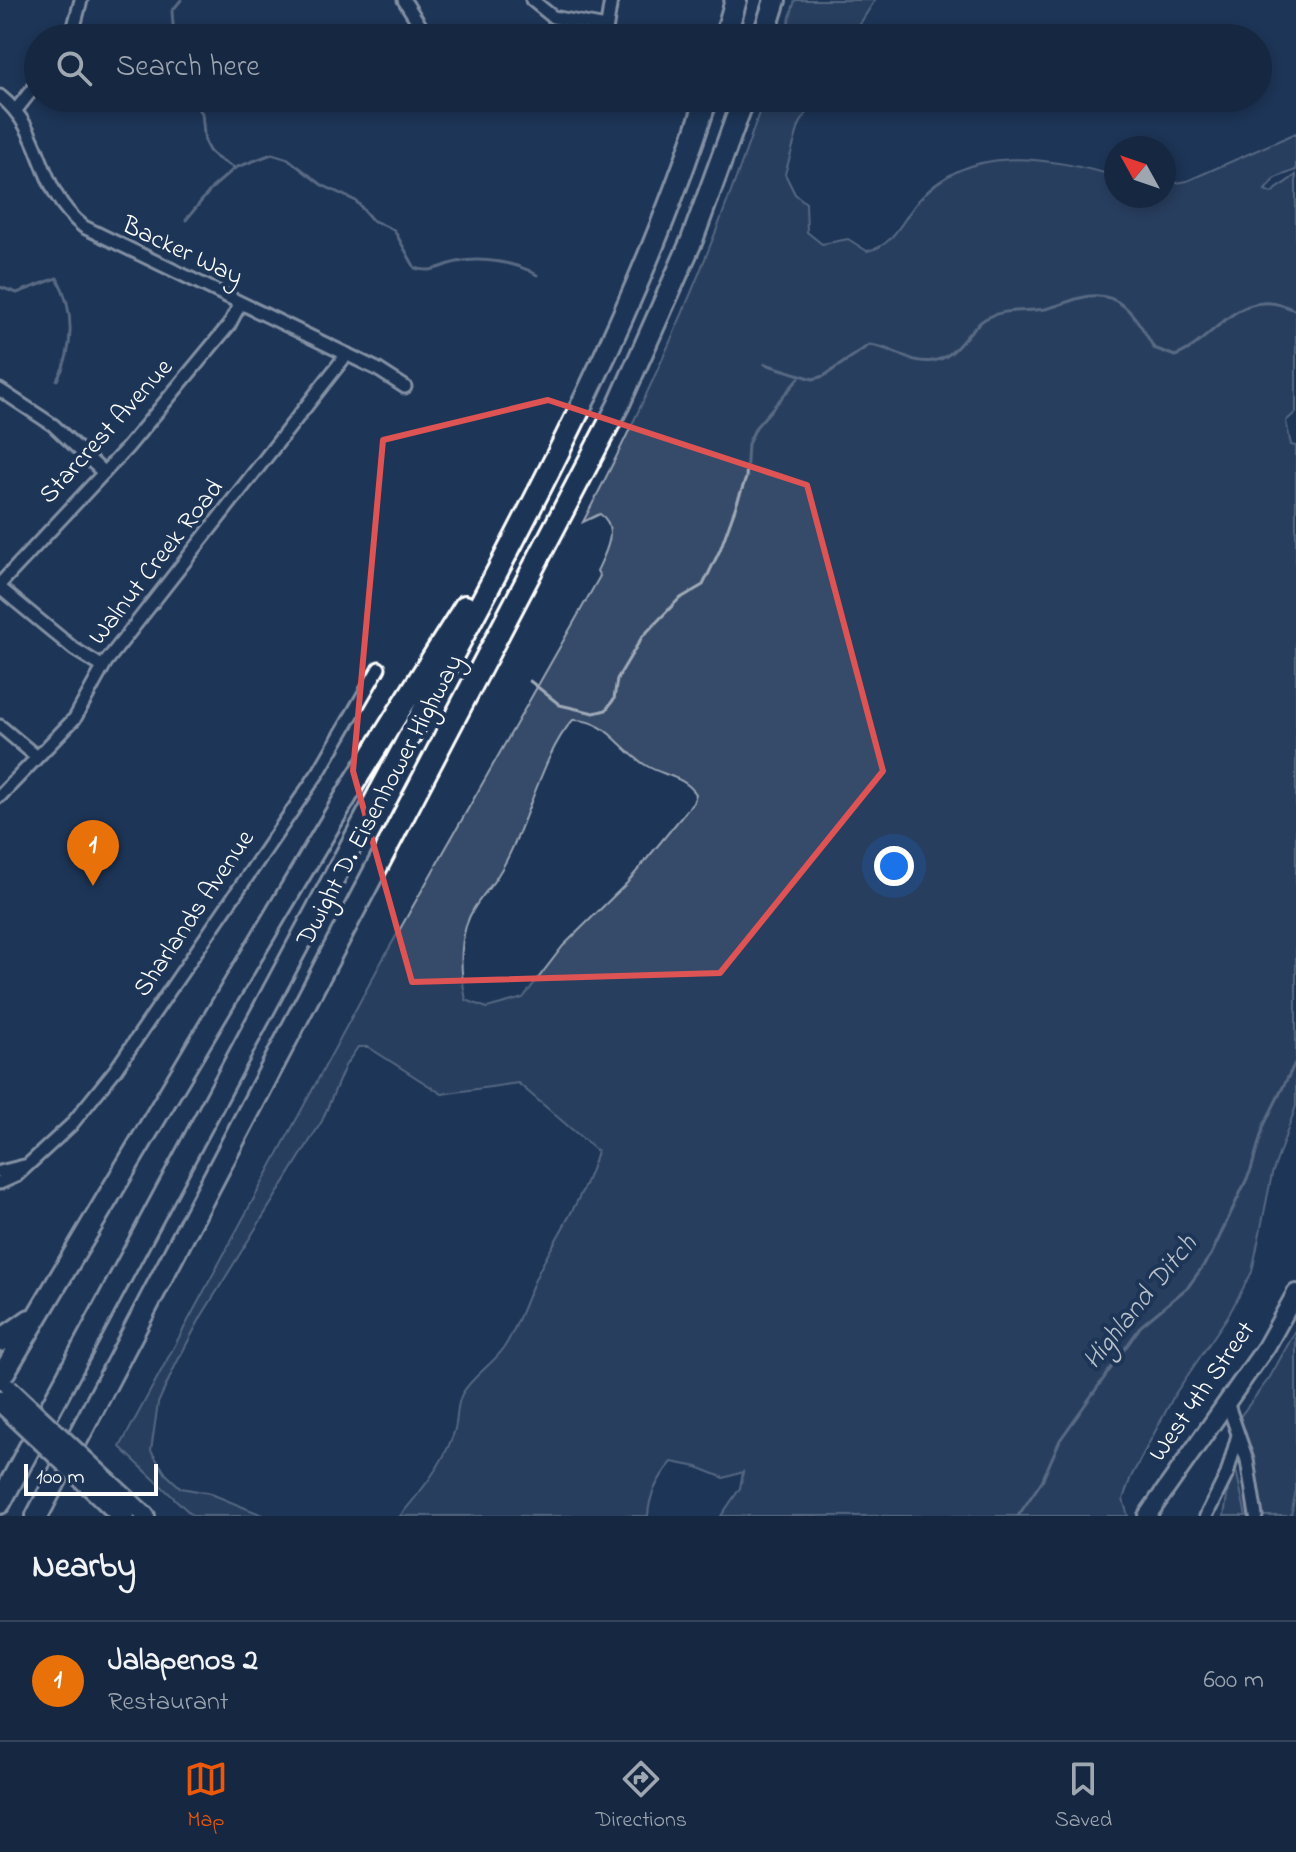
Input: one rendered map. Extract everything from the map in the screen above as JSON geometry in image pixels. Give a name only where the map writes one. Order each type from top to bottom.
[{"type":"highway","points":[[729,24],[736,0]]},
{"type":"highway","points":[[767,24],[775,0]]},
{"type":"highway","name":"Dwight D. Eisenhower Highway","points":[[0,1503],[528,513],[614,336],[671,198],[702,112]]},
{"type":"highway","name":"Dwight D. Eisenhower Highway","points":[[37,1516],[619,404],[692,240],[739,112]]},
{"type":"highway","points":[[123,1516],[107,1490],[2,1390],[47,1298],[354,783],[484,575],[528,513]]},
{"type":"highway","points":[[0,1341],[29,1320],[47,1298]]},
{"type":"highway","points":[[46,1516],[88,1435],[93,1407]]},
{"type":"main road","name":"West 4th Street","points":[[1147,1516],[1266,1347],[1296,1293]]},
{"type":"main road","points":[[107,1490],[146,1516]]},
{"type":"street","points":[[75,24],[81,0]]},
{"type":"street","points":[[404,0],[419,24]]},
{"type":"street","points":[[532,0],[553,17],[576,24]]},
{"type":"street","points":[[607,24],[611,0]]},
{"type":"street","name":"Backer Way","points":[[0,96],[16,110],[30,129],[50,188],[79,224],[108,242],[347,354],[405,387]]},
{"type":"street","points":[[16,110],[24,100]]},
{"type":"street","name":"Starcrest Avenue","points":[[0,586],[104,473],[229,325],[240,304]]},
{"type":"street","name":"Walnut Creek Road","points":[[0,796],[82,709],[103,667],[347,354]]},
{"type":"street","points":[[0,390],[53,425],[104,473]]},
{"type":"street","points":[[0,586],[74,649],[103,667]]},
{"type":"street","name":"Sharlands Avenue","points":[[0,1183],[16,1176],[77,1118],[112,1076],[320,770],[379,668]]},
{"type":"street","points":[[0,726],[37,757]]},
{"type":"street","name":"Sharlands Avenue","points":[[0,1172],[24,1166]]},
{"type":"street","points":[[1227,1402],[1252,1481],[1256,1516]]},
{"type":"street","points":[[1206,1516],[1227,1474],[1238,1433]]},
{"type":"highlighted area","points":[[548,400],[807,485],[883,771],[720,973],[412,982],[353,771],[383,440]]},
{"type":"shaded area","points":[[795,0],[875,0],[860,24],[788,24]]},
{"type":"shaded area","points":[[759,112],[806,112],[799,126],[785,174],[795,194],[806,203],[807,232],[822,244],[848,239],[867,251],[884,244],[918,201],[939,182],[961,169],[986,162],[1038,160],[1104,173],[1104,208],[1176,208],[1176,183],[1187,181],[1296,133],[1296,170],[1275,178],[1265,190],[1271,193],[1296,175],[1296,412],[1286,421],[1291,445],[1296,446],[1296,1106],[1272,1174],[1252,1272],[1228,1316],[1175,1394],[1131,1477],[1123,1499],[1128,1516],[721,1516],[740,1488],[743,1472],[724,1478],[697,1467],[672,1462],[655,1487],[648,1516],[400,1516],[443,1457],[455,1430],[462,1394],[509,1340],[539,1271],[579,1198],[597,1151],[518,1083],[442,1094],[368,1047],[358,1047],[345,1066],[322,1121],[201,1317],[158,1403],[151,1451],[166,1474],[181,1488],[209,1493],[265,1516],[193,1516],[120,1447],[379,966],[600,576],[597,571],[609,541],[609,526],[600,514],[583,522],[682,314]],"holes":[[[573,720],[585,721],[605,730],[647,766],[686,783],[696,794],[693,803],[627,883],[563,946],[523,998],[487,1008],[466,1000],[462,954],[469,919],[508,858],[552,752]]]},
{"type":"shaded area","points":[[1296,1330],[1296,1490],[1291,1516],[1262,1516],[1254,1463],[1239,1418],[1270,1377]]},
{"type":"shaded area","points":[[1233,1456],[1246,1516],[1224,1516]]},
{"type":"waterway","points":[[173,24],[172,11],[181,0]]},
{"type":"waterway","points":[[201,112],[205,141],[216,157],[235,168],[272,154],[288,159],[322,185],[356,201],[372,220],[394,230],[415,268],[432,270],[457,262],[488,260],[537,275]]},
{"type":"waterway","points":[[186,220],[212,188],[235,168]]},
{"type":"waterway","points":[[0,287],[17,293],[57,278],[67,303],[70,330],[67,356],[57,380]]},
{"type":"waterway","points":[[765,364],[813,379],[824,376],[869,345],[916,360],[933,361],[949,354],[978,324],[992,316],[1045,309],[1094,296],[1117,301],[1134,317],[1154,348],[1175,356],[1190,349],[1243,308],[1259,303],[1276,304],[1296,311]]},
{"type":"waterway","points":[[530,681],[560,705],[594,713],[606,710],[614,699],[617,679],[642,637],[679,599],[703,585],[720,550],[746,478],[748,444],[756,427],[799,378]]},
{"type":"waterway","name":"Highland Ditch","points":[[1018,1516],[1042,1481],[1060,1440],[1141,1326],[1188,1287],[1211,1255],[1251,1170],[1264,1125],[1296,1061]]},
{"type":"place","name":"Jalapenos 2","points":[[93,886]]}]
